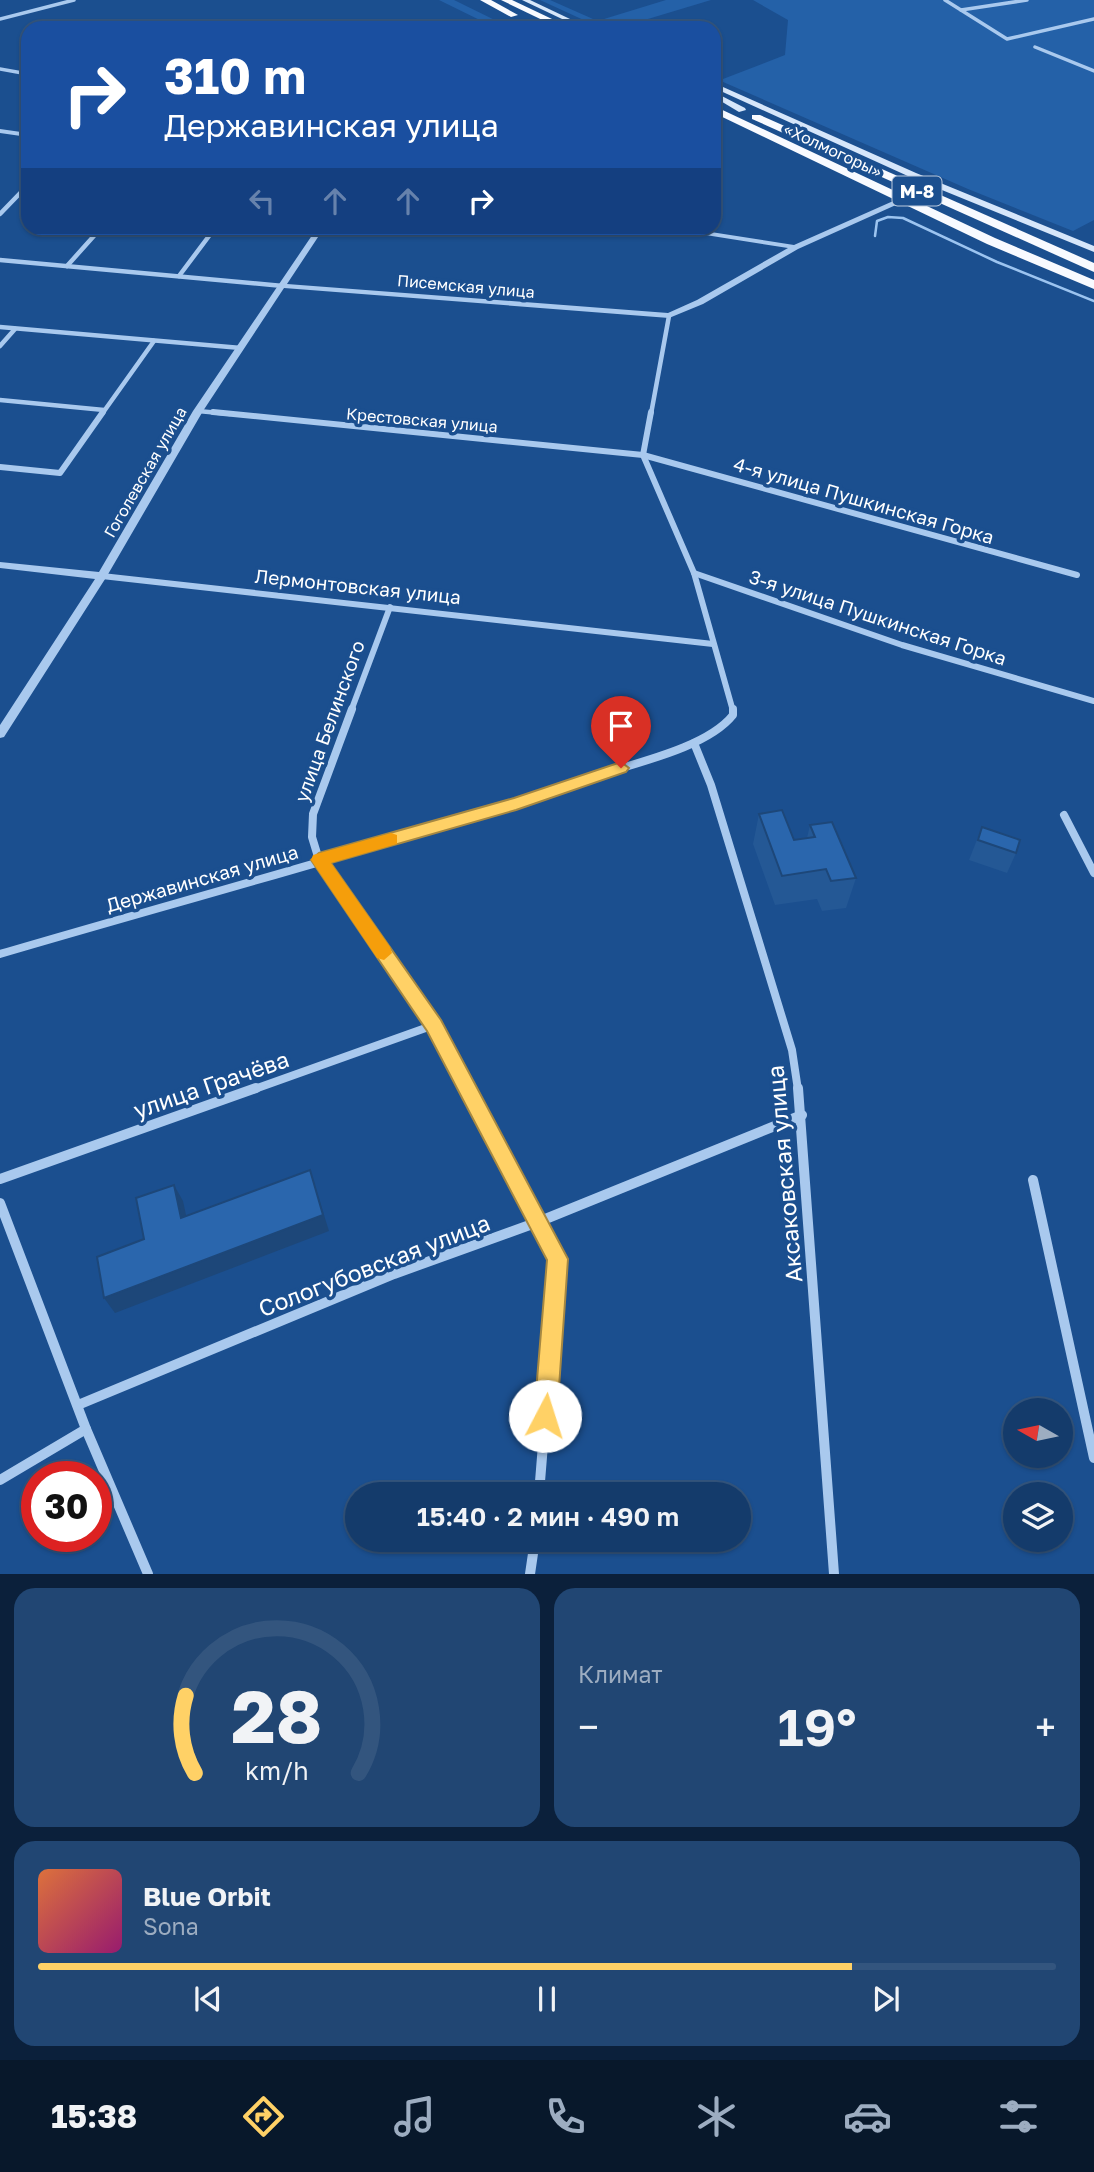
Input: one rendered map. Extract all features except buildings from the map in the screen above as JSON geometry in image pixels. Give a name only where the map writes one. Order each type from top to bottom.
[{"type":"highway","points":[[484,0],[528,21]]},
{"type":"highway","points":[[505,0],[551,21]]},
{"type":"highway","name":"«Холмогоры»","points":[[721,99],[1094,268]]},
{"type":"highway","name":"«Холмогоры»","points":[[721,112],[903,200],[1094,285]]},
{"type":"main road","points":[[525,0],[571,21]]},
{"type":"main road","points":[[721,88],[913,175],[1094,249]]},
{"type":"street","points":[[0,19],[74,0]]},
{"type":"street","points":[[945,0],[1007,39],[1094,19]]},
{"type":"street","points":[[961,10],[1027,0]]},
{"type":"street","points":[[1035,47],[1094,71]]},
{"type":"street","points":[[0,69],[21,73]]},
{"type":"street","points":[[0,131],[21,134]]},
{"type":"street","points":[[0,214],[21,192]]},
{"type":"street","name":"Писемская улица","points":[[0,260],[283,286],[669,316],[700,302],[795,247],[903,200]]},
{"type":"street","points":[[721,234],[795,247]]},
{"type":"street","points":[[67,266],[95,235]]},
{"type":"street","points":[[179,276],[210,235]]},
{"type":"street","name":"Гоголевская улица","points":[[0,734],[102,576],[198,411],[316,235]]},
{"type":"street","points":[[669,316],[643,455],[694,573],[713,644]]},
{"type":"street","points":[[0,327],[242,348]]},
{"type":"street","points":[[0,346],[15,329]]},
{"type":"street","points":[[0,467],[60,473],[154,341]]},
{"type":"street","points":[[0,400],[104,410]]},
{"type":"street","name":"Крестовская улица","points":[[198,411],[643,455]]},
{"type":"street","name":"4-я улица Пушкинская Горка","points":[[643,455],[1077,575]]},
{"type":"street","name":"Лермонтовская улица","points":[[0,565],[713,644]]},
{"type":"street","name":"3-я улица Пушкинская Горка","points":[[694,573],[902,645],[1094,701]]},
{"type":"street","name":"улица Белинского","points":[[390,607],[313,814],[312,837],[319,860],[434,1025],[558,1259],[540,1482]]},
{"type":"street","name":"Державинская улица","points":[[0,954],[516,803],[694,743],[726,724],[733,715],[732,701],[713,644]]},
{"type":"street","name":"Аксаковская улица","points":[[694,743],[711,785],[765,952],[792,1050],[802,1115],[834,1573]]},
{"type":"street","points":[[1064,816],[1094,873]]},
{"type":"street","name":"улица Грачёва","points":[[0,1179],[434,1025]]},
{"type":"street","name":"Сологубовская улица","points":[[78,1405],[394,1275],[538,1222],[802,1115]]},
{"type":"street","points":[[1032,1180],[1094,1458]]},
{"type":"street","points":[[0,1203],[86,1429],[148,1573]]},
{"type":"street","points":[[0,1480],[86,1429]]},
{"type":"street","points":[[530,1573],[533,1552]]},
{"type":"shaded area","points":[[439,0],[454,0],[497,21],[482,21]]},
{"type":"shaded area","points":[[540,0],[550,0],[593,19],[604,19],[666,0],[711,0],[641,21],[586,21]]},
{"type":"shaded area","points":[[753,0],[1094,0],[1094,220],[1073,231],[968,189],[721,81],[721,78],[785,55],[788,20]]},
{"type":"waterway","points":[[875,236],[877,221],[888,217],[903,218],[997,262],[1094,301]]},
{"type":"slow traffic","points":[[384,953],[319,860],[391,840]]},
{"type":"route","points":[[545,1416],[558,1259],[434,1025],[319,860],[516,803],[621,768]]}]
